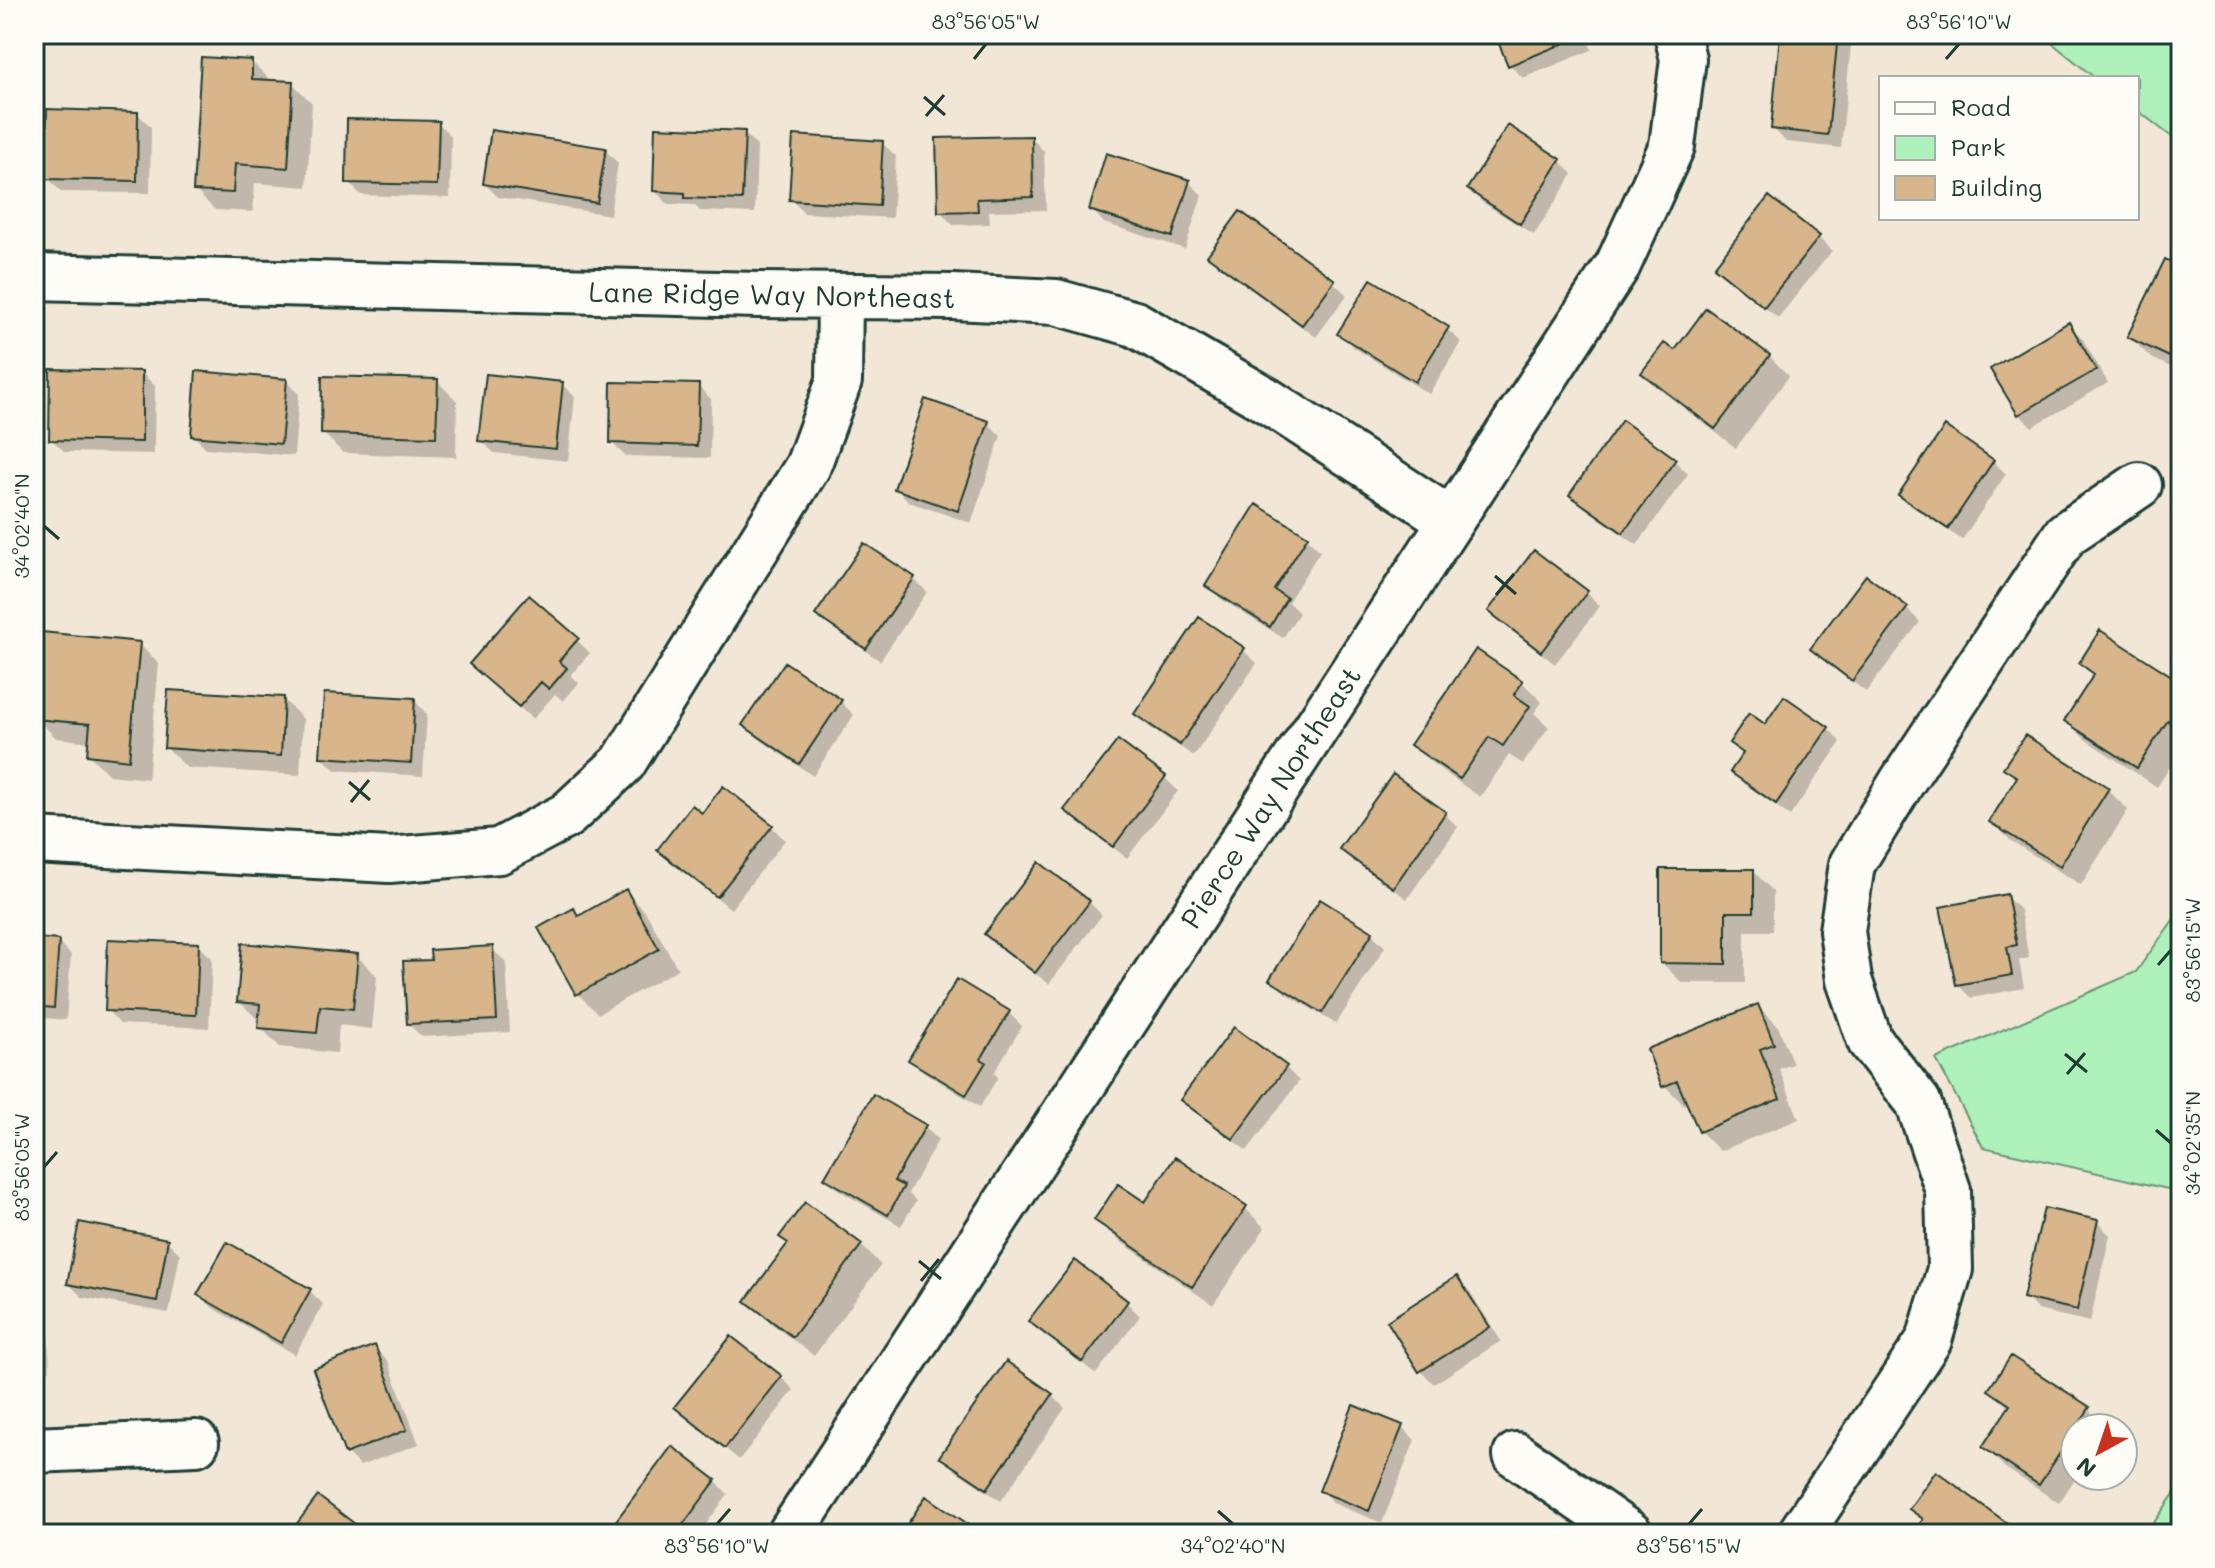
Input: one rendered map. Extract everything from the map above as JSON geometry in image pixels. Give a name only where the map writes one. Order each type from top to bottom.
[{"type":"street","name":"Pierce Way Northeast","points":[[790,1534],[1618,265],[1672,146],[1683,59],[1677,34]]},
{"type":"street","name":"Lane Ridge Way Northeast","points":[[34,277],[953,297],[1056,302],[1135,324],[1268,401],[1450,520]]},
{"type":"street","points":[[34,841],[389,860],[499,851],[567,815],[623,763],[808,466],[839,381],[840,296]]},
{"type":"street","points":[[1800,1534],[1929,1340],[1950,1269],[1948,1190],[1918,1102],[1870,1041],[1849,980],[1842,931],[1852,864],[1902,782],[2066,534],[2139,485]]},
{"type":"street","points":[[34,1450],[196,1443]]},
{"type":"street","points":[[1516,1455],[1630,1534]]},
{"type":"green space","points":[[2041,34],[2181,34],[2181,144],[2139,112],[2139,76],[2093,76]]},
{"type":"green space","points":[[2181,909],[2181,1192],[1983,1147],[1936,1059],[2136,972]]},
{"type":"green space","points":[[2181,1484],[2181,1534],[2146,1534]]},
{"type":"building","points":[[1495,34],[1579,34],[1580,37],[1508,66]]},
{"type":"building","points":[[1780,34],[1838,34],[1828,135],[1771,129]]},
{"type":"building","points":[[201,57],[252,60],[252,79],[293,81],[288,168],[235,164],[233,193],[193,191]]},
{"type":"building","points":[[47,109],[138,112],[137,181],[45,179]]},
{"type":"building","points":[[347,119],[439,121],[437,185],[346,183]]},
{"type":"building","points":[[1508,125],[1561,159],[1520,224],[1467,189]]},
{"type":"building","points":[[655,127],[745,131],[742,200],[685,198],[685,193],[653,191]]},
{"type":"building","points":[[491,130],[606,148],[597,203],[483,184]]},
{"type":"building","points":[[793,135],[883,141],[879,206],[789,200]]},
{"type":"building","points":[[1032,136],[1033,197],[977,199],[978,211],[938,212],[936,138]]},
{"type":"building","points":[[1106,153],[1190,180],[1172,237],[1089,210]]},
{"type":"building","points":[[1769,196],[1820,236],[1764,307],[1714,267]]},
{"type":"building","points":[[1240,211],[1335,280],[1302,325],[1207,256]]},
{"type":"building","points":[[2165,259],[2181,267],[2181,380],[2174,376],[2180,362],[2127,337]]},
{"type":"building","points":[[1371,279],[1449,327],[1415,382],[1337,334]]},
{"type":"building","points":[[1706,308],[1770,355],[1715,429],[1641,373],[1664,343],[1675,350]]},
{"type":"building","points":[[2069,322],[2096,370],[2018,415],[1990,369]]},
{"type":"building","points":[[50,369],[142,371],[142,442],[49,440]]},
{"type":"building","points":[[196,371],[287,379],[281,444],[191,436]]},
{"type":"building","points":[[486,374],[563,382],[556,449],[478,441]]},
{"type":"building","points":[[322,376],[438,379],[436,437],[321,434]]},
{"type":"building","points":[[611,382],[699,384],[697,446],[610,443]]},
{"type":"building","points":[[925,399],[989,421],[958,511],[894,489]]},
{"type":"building","points":[[1622,420],[1676,459],[1623,533],[1569,495]]},
{"type":"building","points":[[1945,426],[1994,460],[1948,529],[1898,495]]},
{"type":"building","points":[[1256,504],[1308,536],[1274,590],[1287,598],[1270,627],[1205,586]]},
{"type":"building","points":[[864,543],[915,577],[866,649],[815,615]]},
{"type":"building","points":[[1534,550],[1588,591],[1541,652],[1488,611]]},
{"type":"building","points":[[1866,575],[1908,607],[1852,681],[1810,649]]},
{"type":"building","points":[[529,595],[579,638],[559,661],[567,668],[549,689],[541,682],[519,707],[469,664]]},
{"type":"building","points":[[1199,617],[1245,648],[1180,745],[1134,714]]},
{"type":"building","points":[[2100,630],[2181,682],[2181,728],[2168,720],[2137,768],[2064,721],[2094,674],[2079,663]]},
{"type":"building","points":[[42,632],[140,642],[129,760],[87,755],[90,724],[34,719]]},
{"type":"building","points":[[1476,649],[1523,681],[1514,695],[1530,706],[1503,746],[1489,737],[1460,779],[1410,745]]},
{"type":"building","points":[[785,662],[842,700],[799,764],[742,725]]},
{"type":"building","points":[[168,690],[284,697],[281,756],[164,748]]},
{"type":"building","points":[[324,693],[415,698],[411,763],[320,757]]},
{"type":"building","points":[[1784,696],[1829,727],[1776,804],[1730,772],[1743,753],[1729,743],[1749,713],[1765,724]]},
{"type":"building","points":[[2025,735],[2109,788],[2060,866],[1989,822],[2017,777],[2003,768]]},
{"type":"building","points":[[1118,740],[1166,776],[1113,847],[1064,810]]},
{"type":"building","points":[[1393,774],[1446,812],[1393,888],[1339,849]]},
{"type":"building","points":[[723,786],[773,825],[717,897],[657,850],[692,805],[702,813]]},
{"type":"building","points":[[1039,862],[1090,901],[1035,973],[984,934]]},
{"type":"building","points":[[1660,869],[1754,869],[1754,912],[1726,912],[1726,964],[1660,963]]},
{"type":"building","points":[[626,889],[659,949],[576,995],[538,928],[574,908],[578,916]]},
{"type":"building","points":[[2007,894],[2017,945],[2007,947],[2012,975],[1956,985],[1940,907]]},
{"type":"building","points":[[1320,899],[1373,932],[1322,1013],[1269,980]]},
{"type":"building","points":[[34,938],[59,940],[54,1008],[34,1006]]},
{"type":"building","points":[[108,939],[199,943],[196,1015],[105,1011]]},
{"type":"building","points":[[242,943],[358,954],[353,1009],[320,1006],[317,1033],[258,1028],[260,1004],[237,1002]]},
{"type":"building","points":[[493,946],[497,1020],[407,1024],[403,961],[431,960],[430,950]]},
{"type":"building","points":[[957,979],[1010,1011],[981,1059],[986,1062],[966,1095],[908,1060]]},
{"type":"building","points":[[1758,1004],[1774,1044],[1760,1049],[1780,1099],[1699,1132],[1677,1081],[1662,1087],[1647,1049]]},
{"type":"building","points":[[1234,1027],[1287,1066],[1233,1139],[1180,1100]]},
{"type":"building","points":[[873,1094],[926,1125],[894,1181],[904,1186],[888,1215],[824,1178]]},
{"type":"building","points":[[1175,1157],[1247,1206],[1192,1287],[1094,1220],[1118,1184],[1145,1202]]},
{"type":"building","points":[[805,1202],[862,1244],[793,1337],[745,1301],[788,1243],[779,1237]]},
{"type":"building","points":[[2044,1208],[2098,1220],[2077,1310],[2023,1298]]},
{"type":"building","points":[[79,1222],[168,1239],[157,1301],[67,1284]]},
{"type":"building","points":[[227,1242],[311,1289],[281,1343],[197,1295]]},
{"type":"building","points":[[1075,1260],[1128,1301],[1082,1362],[1028,1321]]},
{"type":"building","points":[[1457,1276],[1490,1327],[1419,1372],[1387,1321]]},
{"type":"building","points":[[34,1302],[37,1358],[34,1358]]},
{"type":"building","points":[[731,1336],[782,1376],[725,1448],[674,1407]]},
{"type":"building","points":[[375,1345],[407,1430],[345,1454],[313,1369]]},
{"type":"building","points":[[2011,1356],[2090,1407],[2087,1412],[2059,1412],[2059,1454],[2039,1485],[1982,1447],[2010,1405],[1988,1390]]},
{"type":"building","points":[[1006,1361],[1053,1394],[987,1489],[939,1457]]},
{"type":"building","points":[[1353,1405],[1403,1425],[1369,1511],[1319,1491]]},
{"type":"building","points":[[672,1446],[716,1480],[676,1534],[606,1534]]},
{"type":"building","points":[[1936,1471],[2022,1534],[1912,1534],[1923,1519],[1909,1509]]},
{"type":"building","points":[[318,1496],[367,1533],[289,1534]]},
{"type":"building","points":[[926,1496],[983,1534],[901,1534]]}]
